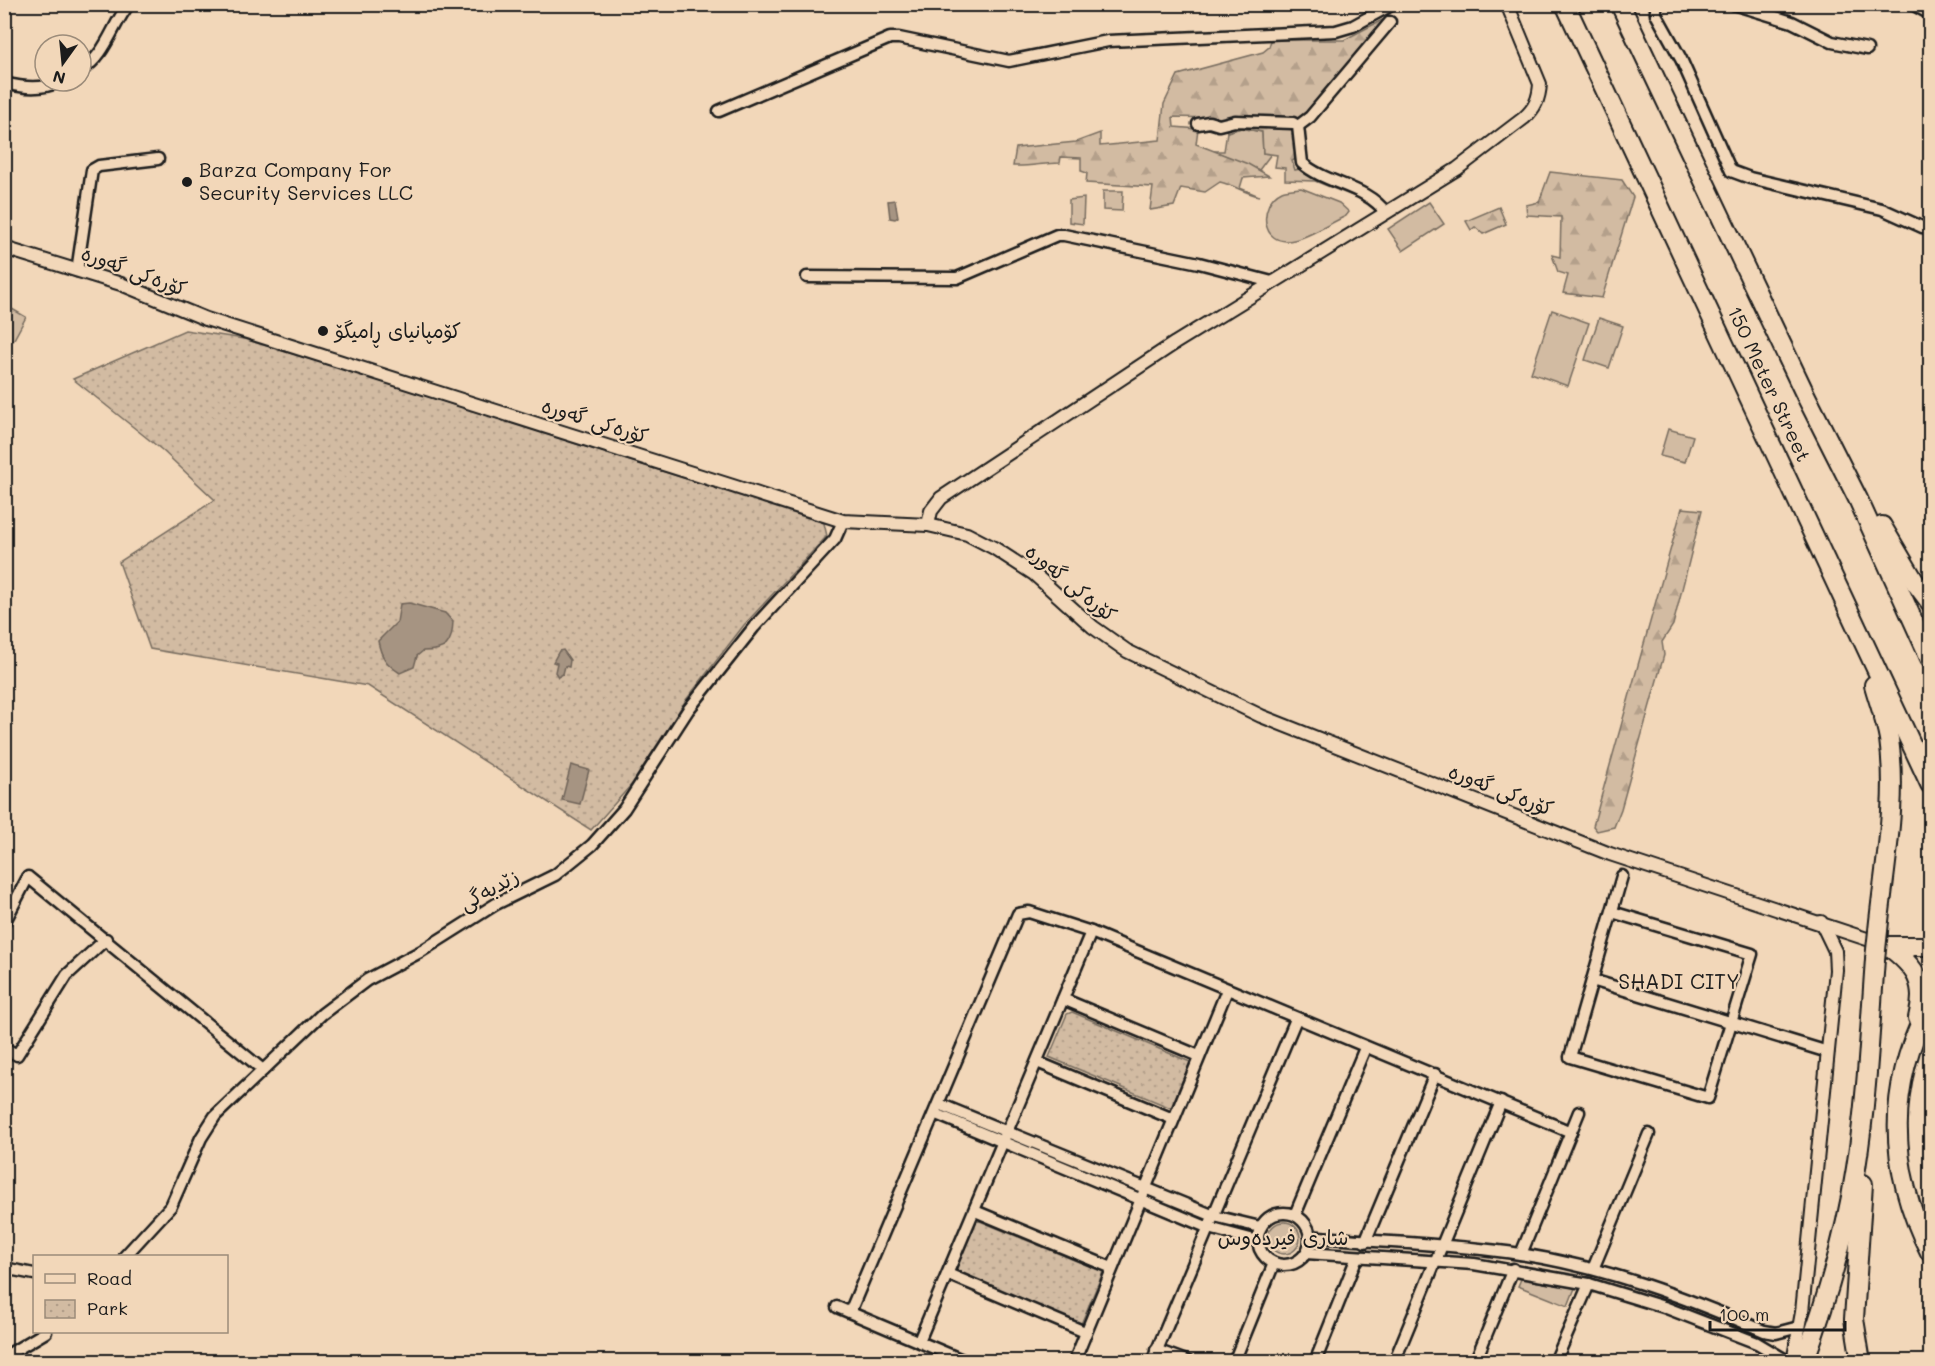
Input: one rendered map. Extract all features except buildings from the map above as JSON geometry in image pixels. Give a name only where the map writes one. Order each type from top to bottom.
[{"type":"highway","name":"150 Meter Street","points":[[1565,4],[1930,784]]},
{"type":"highway","name":"150 Meter Street","points":[[1620,4],[1806,396],[1858,498],[1930,658]]},
{"type":"highway","points":[[1806,396],[1898,554],[1930,602]]},
{"type":"highway","points":[[1804,1362],[1827,1293],[1843,1233],[1864,1108],[1891,798],[1889,736],[1857,629]]},
{"type":"highway","points":[[1880,945],[1930,946]]},
{"type":"highway","points":[[1880,945],[1909,964],[1922,993],[1901,1082],[1897,1110],[1897,1138],[1913,1215],[1930,1252]]},
{"type":"highway","points":[[1914,1034],[1930,1004]]},
{"type":"highway","points":[[1861,1362],[1854,1320],[1864,1169],[1864,1108]]},
{"type":"street","points":[[93,61],[129,4]]},
{"type":"street","points":[[719,111],[890,38],[1009,61],[1108,41],[1336,31],[1353,26],[1393,4]]},
{"type":"street","points":[[928,525],[931,511],[941,498],[1272,282],[1457,169],[1533,109],[1539,97],[1540,84],[1508,4]]},
{"type":"street","points":[[1656,4],[1656,14],[1681,59],[1731,171],[1749,178],[1882,209],[1922,227],[1930,228]]},
{"type":"street","points":[[1733,4],[1792,22],[1832,42],[1867,49]]},
{"type":"street","points":[[1912,4],[1930,14]]},
{"type":"street","points":[[1298,126],[1310,117],[1390,22]]},
{"type":"street","points":[[4,83],[20,88],[33,87]]},
{"type":"street","points":[[1198,124],[1209,122],[1219,125],[1235,121],[1293,123],[1298,126]]},
{"type":"street","points":[[1298,126],[1302,163],[1325,177],[1371,196],[1386,213]]},
{"type":"street","points":[[77,271],[92,170],[99,166],[158,159]]},
{"type":"street","points":[[807,277],[957,278],[1057,235],[1064,235],[1199,263],[1272,282]]},
{"type":"street","name":"کۆرەکی گەورە","points":[[4,248],[121,284],[206,319],[843,521],[928,525],[967,534],[994,548],[1034,574],[1093,627],[1128,651],[1261,716],[1610,854],[1821,922],[1880,945]]},
{"type":"street","name":"زێدبەگی","points":[[127,1255],[171,1206],[201,1138],[215,1116],[322,1014],[355,988],[496,904],[555,875],[592,845],[624,809],[688,710],[754,627],[834,539],[843,521]]},
{"type":"street","points":[[1612,912],[1752,954],[1708,1098],[1570,1057],[1622,876]]},
{"type":"street","points":[[4,923],[28,877],[263,1070]]},
{"type":"street","points":[[850,1312],[1018,914],[1029,912],[1091,932],[1571,1132]]},
{"type":"street","points":[[1306,1253],[1310,1236],[1306,1224],[1295,1215],[1275,1214],[1260,1227],[1258,1241],[1261,1251],[1274,1263],[1290,1264],[1306,1253],[1435,1261],[1513,1269],[1589,1284],[1664,1307],[1757,1344],[1791,1362],[1799,1327],[1836,958],[1821,922]]},
{"type":"street","points":[[919,1341],[1091,932]]},
{"type":"street","points":[[4,1048],[17,1055],[67,975],[106,939]]},
{"type":"street","points":[[1592,980],[1828,1052]]},
{"type":"street","points":[[1074,1362],[1227,990]]},
{"type":"street","points":[[1063,999],[1199,1056]]},
{"type":"street","points":[[1152,1362],[1296,1018]]},
{"type":"street","points":[[1295,1215],[1365,1048]]},
{"type":"street","points":[[1037,1062],[1173,1119]]},
{"type":"street","points":[[1365,1242],[1434,1074]]},
{"type":"street","points":[[1394,1362],[1502,1102]]},
{"type":"street","points":[[937,1109],[1142,1195],[1209,1228],[1258,1241]]},
{"type":"street","points":[[1521,1254],[1579,1112]]},
{"type":"street","points":[[1593,1269],[1649,1134]]},
{"type":"street","points":[[1142,1195],[1260,1227]]},
{"type":"street","points":[[975,1211],[1112,1268]]},
{"type":"street","points":[[1310,1236],[1365,1242],[1443,1245],[1521,1254],[1593,1269],[1659,1289],[1764,1331],[1776,1333],[1799,1327]]},
{"type":"street","points":[[1315,1362],[1357,1257]]},
{"type":"street","points":[[1234,1362],[1274,1263]]},
{"type":"street","points":[[4,1268],[33,1274]]},
{"type":"street","points":[[1475,1362],[1513,1269]]},
{"type":"street","points":[[948,1274],[1085,1332]]},
{"type":"street","points":[[1555,1362],[1589,1284]]},
{"type":"street","points":[[837,1307],[967,1362]]},
{"type":"street","points":[[4,1357],[44,1333]]},
{"type":"street","points":[[1156,1350],[1189,1362]]},
{"type":"green space","points":[[1382,20],[1388,20],[1302,120],[1173,117],[1174,127],[1198,129],[1196,144],[1248,164],[1269,176],[1243,178],[1240,188],[1259,196],[1220,182],[1205,192],[1181,188],[1174,206],[1150,210],[1153,187],[1086,183],[1087,173],[1081,171],[1081,158],[1061,157],[1060,163],[1013,166],[1016,148],[1076,142],[1100,133],[1100,146],[1160,140],[1164,104],[1178,75],[1263,52],[1269,47],[1271,40],[1344,40]]},
{"type":"green space","points":[[1225,124],[1294,127],[1296,159],[1292,161],[1295,170],[1304,168],[1358,193],[1355,197],[1315,181],[1285,180],[1285,168],[1275,167],[1277,155],[1263,153],[1262,132],[1241,128],[1227,132]]},
{"type":"green space","points":[[1241,128],[1262,132],[1263,153],[1271,154],[1259,170],[1214,151],[1224,151],[1227,132]]},
{"type":"green space","points":[[1550,172],[1622,180],[1633,197],[1602,298],[1563,293],[1568,275],[1558,272],[1552,255],[1560,257],[1561,217],[1527,215],[1526,205],[1539,202]]},
{"type":"green space","points":[[1301,188],[1339,203],[1349,212],[1346,216],[1301,238],[1282,241],[1268,231],[1266,213],[1269,204],[1282,191]]},
{"type":"green space","points":[[1103,191],[1123,191],[1122,211],[1103,210]]},
{"type":"green space","points":[[1084,198],[1083,224],[1069,222],[1069,200]]},
{"type":"green space","points":[[1429,202],[1444,224],[1403,251],[1388,229]]},
{"type":"green space","points":[[1499,207],[1506,224],[1483,234],[1475,227],[1471,230],[1466,221]]},
{"type":"green space","points":[[5,305],[26,317],[13,341],[5,336]]},
{"type":"green space","points":[[1552,310],[1589,323],[1568,386],[1531,373]]},
{"type":"green space","points":[[1599,318],[1623,326],[1609,368],[1585,360]]},
{"type":"green space","points":[[185,330],[244,339],[824,523],[827,536],[744,625],[686,700],[632,784],[591,830],[368,686],[150,649],[119,562],[215,500],[162,450],[73,379]]},
{"type":"green space","points":[[1668,429],[1693,436],[1685,462],[1660,456]]},
{"type":"green space","points":[[1682,508],[1702,510],[1673,625],[1662,642],[1664,655],[1621,809],[1614,827],[1597,831],[1593,826]]},
{"type":"green space","points":[[1072,1012],[1190,1062],[1171,1108],[1049,1057],[1067,1014]]},
{"type":"green space","points":[[980,1221],[1103,1272],[1081,1324],[955,1271],[975,1222]]},
{"type":"green space","points":[[1284,1222],[1296,1226],[1300,1238],[1296,1250],[1284,1254],[1272,1250],[1268,1238],[1272,1226]]},
{"type":"green space","points":[[1521,1279],[1575,1288],[1568,1306],[1518,1286]]},
{"type":"shaded area","points":[[895,200],[898,217],[895,219],[890,218],[888,201]]},
{"type":"shaded area","points":[[409,603],[445,613],[453,622],[452,630],[446,645],[437,650],[423,651],[417,656],[414,667],[400,673],[385,660],[378,641],[397,622],[400,604]]},
{"type":"shaded area","points":[[563,650],[570,660],[569,667],[565,666],[563,674],[558,677],[555,672],[557,663],[553,662],[559,651]]},
{"type":"shaded area","points":[[571,765],[589,770],[580,804],[562,800]]},
{"type":"place","name":"Barza Company For Security Services LLC","points":[[187,182]]},
{"type":"place","name":"کۆمپانیای ڕامیگۆ","points":[[323,331]]},
{"type":"district","name":"SHADI CITY","points":[[1679,982]]},
{"type":"district","name":"شاری فیردەوس","points":[[1283,1238]]}]
